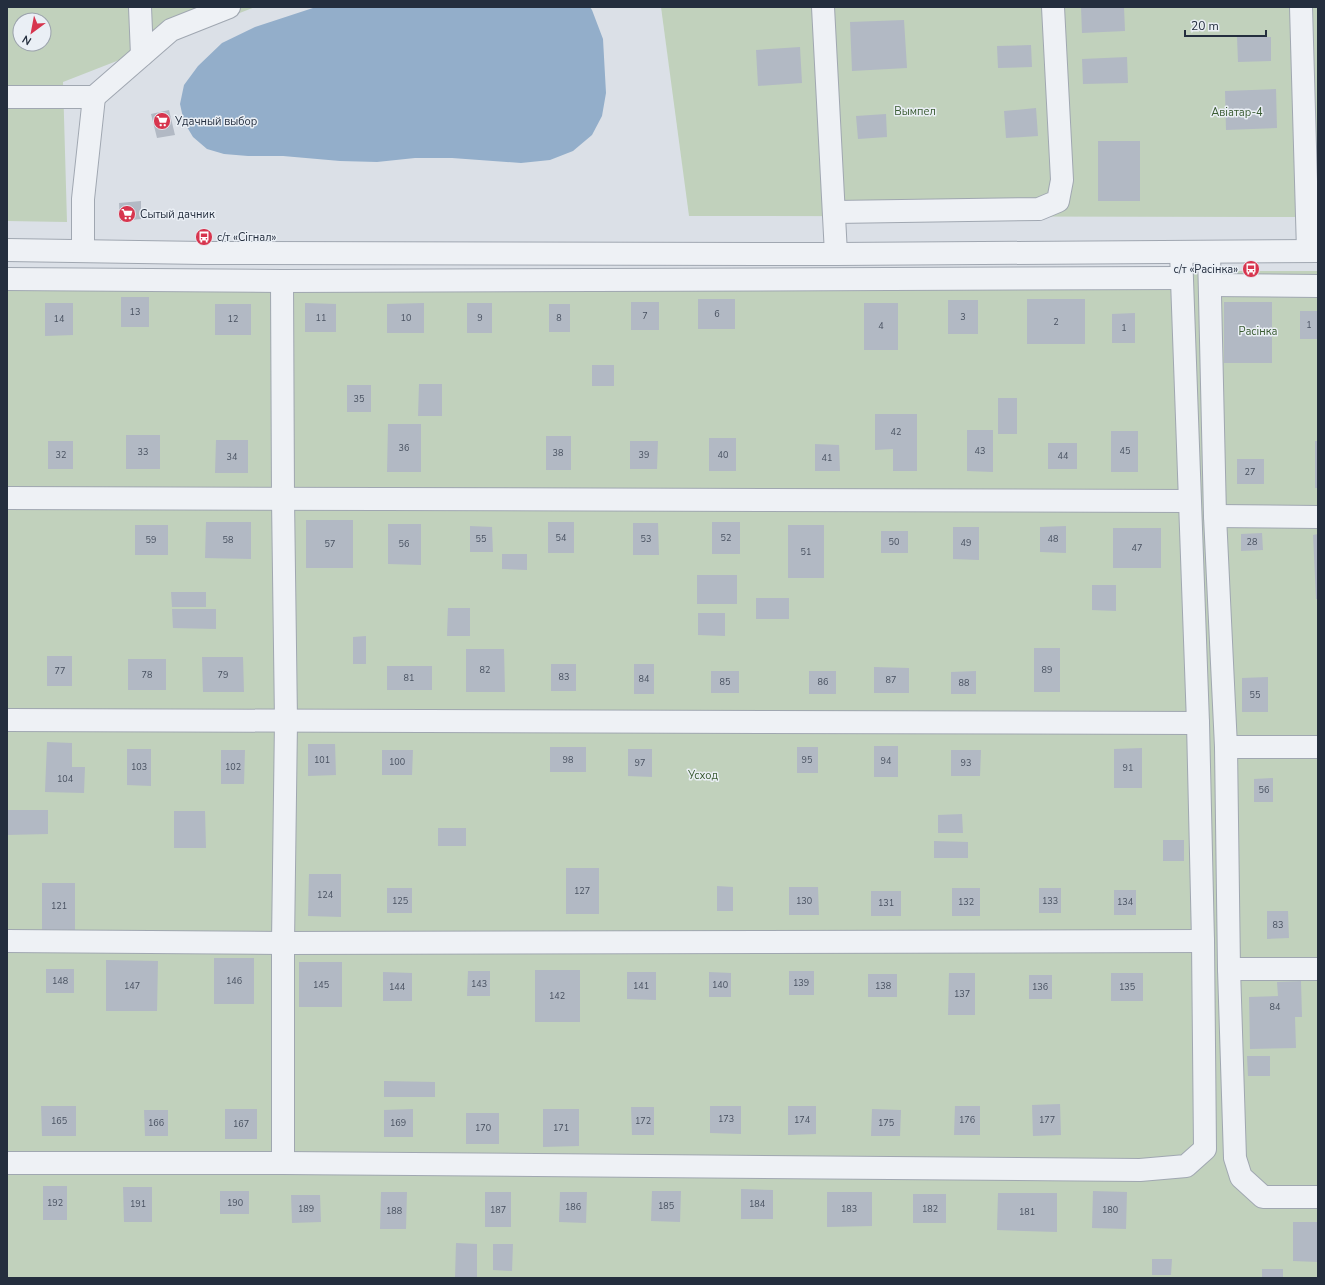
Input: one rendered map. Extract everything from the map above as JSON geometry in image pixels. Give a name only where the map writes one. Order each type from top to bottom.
[{"type":"street","points":[[140,7],[142,55]]},
{"type":"street","points":[[7,97],[94,97],[171,30],[229,7]]},
{"type":"street","points":[[823,7],[835,212],[836,254]]},
{"type":"street","points":[[835,212],[1039,209],[1058,201],[1062,180],[1054,7]]},
{"type":"street","points":[[7,250],[204,253],[836,254],[1313,251],[1312,199],[1301,7]]},
{"type":"street","points":[[83,251],[83,198],[94,97]]},
{"type":"street","points":[[7,1163],[283,1163],[1140,1170],[1186,1166],[1205,1149],[1198,723],[1181,252]]},
{"type":"street","points":[[1209,252],[1211,285],[1215,516],[1226,747],[1229,969],[1235,1158],[1241,1177],[1263,1197],[1318,1197]]},
{"type":"street","points":[[7,279],[282,281],[1181,278]]},
{"type":"street","points":[[282,281],[286,721],[283,943],[283,1163]]},
{"type":"street","points":[[1211,285],[1318,286]]},
{"type":"street","points":[[7,498],[1189,501]]},
{"type":"street","points":[[1215,516],[1318,517]]},
{"type":"street","points":[[7,720],[1198,723]]},
{"type":"street","points":[[1226,747],[1318,747]]},
{"type":"street","points":[[7,941],[283,943],[1202,941]]},
{"type":"street","points":[[1229,969],[1318,969]]},
{"type":"green space","points":[[7,7],[255,7],[63,82],[67,222],[7,221]]},
{"type":"green space","name":"Вымпел","points":[[661,7],[1318,7],[1318,217],[689,216]]},
{"type":"green space","name":"Усход","points":[[1318,271],[1318,1278],[7,1278],[7,274]]},
{"type":"water","points":[[316,7],[590,7],[603,39],[606,93],[602,116],[592,135],[573,151],[550,160],[521,163],[452,158],[415,158],[377,162],[340,161],[283,156],[224,154],[207,149],[193,137],[184,122],[180,104],[184,85],[198,66],[222,43],[255,27]]},
{"type":"building","points":[[1081,7],[1124,7],[1125,31],[1082,33]]},
{"type":"building","points":[[904,20],[907,68],[852,71],[850,22]]},
{"type":"building","points":[[1237,37],[1271,37],[1271,61],[1238,62]]},
{"type":"building","points":[[1031,45],[1032,67],[998,68],[997,46]]},
{"type":"building","points":[[800,47],[802,83],[758,86],[756,50]]},
{"type":"building","points":[[1127,57],[1128,83],[1083,84],[1082,59]]},
{"type":"building","points":[[1276,89],[1277,128],[1226,130],[1225,91]]},
{"type":"building","points":[[1036,108],[1038,136],[1006,138],[1004,111]]},
{"type":"building","points":[[169,110],[175,135],[157,138],[151,114]]},
{"type":"building","points":[[886,114],[887,137],[858,139],[856,116]]},
{"type":"building","points":[[1098,141],[1140,141],[1140,201],[1098,201]]},
{"type":"building","points":[[141,201],[141,219],[120,221],[119,203]]},
{"type":"building","points":[[121,297],[149,297],[149,327],[121,327]]},
{"type":"building","points":[[698,299],[735,299],[735,329],[698,329]]},
{"type":"building","points":[[1027,299],[1085,299],[1085,344],[1027,344]]},
{"type":"building","points":[[948,300],[978,300],[978,334],[948,334]]},
{"type":"building","points":[[631,302],[659,302],[659,330],[631,330]]},
{"type":"building","points":[[1224,302],[1272,302],[1272,363],[1224,363]]},
{"type":"building","points":[[45,303],[73,303],[73,335],[45,336]]},
{"type":"building","points":[[305,303],[336,304],[336,332],[305,332]]},
{"type":"building","points":[[424,303],[424,333],[387,333],[387,304]]},
{"type":"building","points":[[467,303],[492,303],[492,333],[467,333]]},
{"type":"building","points":[[864,303],[898,303],[898,350],[864,350]]},
{"type":"building","points":[[215,304],[251,304],[251,335],[215,335]]},
{"type":"building","points":[[549,304],[570,304],[570,332],[549,332]]},
{"type":"building","points":[[1300,311],[1318,311],[1318,339],[1300,339]]},
{"type":"building","points":[[1135,313],[1135,343],[1112,343],[1112,314]]},
{"type":"building","points":[[592,365],[614,365],[614,386],[592,386]]},
{"type":"building","points":[[419,384],[442,384],[442,416],[418,416]]},
{"type":"building","points":[[347,385],[371,385],[371,412],[347,412]]},
{"type":"building","points":[[998,398],[1017,398],[1017,434],[998,434]]},
{"type":"building","points":[[875,414],[917,414],[917,471],[893,471],[893,449],[875,450]]},
{"type":"building","points":[[388,424],[421,424],[421,472],[387,472]]},
{"type":"building","points":[[967,430],[993,430],[993,472],[967,471]]},
{"type":"building","points":[[1111,431],[1138,431],[1138,472],[1111,472]]},
{"type":"building","points":[[126,435],[160,435],[160,469],[126,469]]},
{"type":"building","points":[[546,436],[571,436],[571,470],[546,470]]},
{"type":"building","points":[[709,438],[736,438],[736,471],[709,471]]},
{"type":"building","points":[[216,440],[248,440],[248,473],[215,473]]},
{"type":"building","points":[[48,441],[73,441],[73,469],[48,469]]},
{"type":"building","points":[[630,441],[658,441],[657,469],[630,469]]},
{"type":"building","points":[[1315,441],[1318,441],[1318,488],[1315,488]]},
{"type":"building","points":[[1048,443],[1077,443],[1077,469],[1048,469]]},
{"type":"building","points":[[815,444],[839,445],[840,471],[815,471]]},
{"type":"building","points":[[1237,459],[1264,459],[1264,484],[1237,484]]},
{"type":"building","points":[[306,520],[353,520],[353,568],[306,568]]},
{"type":"building","points":[[206,522],[251,522],[251,559],[205,558]]},
{"type":"building","points":[[548,522],[574,522],[574,553],[548,553]]},
{"type":"building","points":[[712,522],[740,522],[740,554],[712,554]]},
{"type":"building","points":[[633,523],[658,523],[659,555],[633,555]]},
{"type":"building","points":[[388,524],[421,524],[421,565],[388,564]]},
{"type":"building","points":[[135,525],[168,525],[168,555],[135,555]]},
{"type":"building","points":[[788,525],[824,525],[824,578],[788,578]]},
{"type":"building","points":[[470,526],[492,527],[493,552],[470,552]]},
{"type":"building","points":[[1066,526],[1066,553],[1040,552],[1040,527]]},
{"type":"building","points":[[953,527],[979,527],[979,560],[953,559]]},
{"type":"building","points":[[1113,528],[1161,528],[1161,568],[1113,568]]},
{"type":"building","points":[[881,531],[908,531],[908,553],[881,553]]},
{"type":"building","points":[[1262,533],[1263,550],[1241,551],[1241,534]]},
{"type":"building","points":[[1318,534],[1318,599],[1316,599],[1313,535]]},
{"type":"building","points":[[502,554],[527,554],[527,570],[502,569]]},
{"type":"building","points":[[697,575],[737,575],[737,604],[697,604]]},
{"type":"building","points":[[1092,585],[1116,585],[1116,611],[1092,610]]},
{"type":"building","points":[[171,592],[206,592],[206,607],[172,607]]},
{"type":"building","points":[[756,598],[789,598],[789,619],[756,619]]},
{"type":"building","points":[[448,608],[470,608],[470,636],[447,636]]},
{"type":"building","points":[[172,609],[216,609],[216,629],[173,628]]},
{"type":"building","points":[[698,613],[725,613],[725,636],[698,635]]},
{"type":"building","points":[[366,636],[366,664],[353,664],[353,637]]},
{"type":"building","points":[[1034,648],[1060,648],[1060,692],[1034,692]]},
{"type":"building","points":[[466,649],[504,649],[505,692],[466,692]]},
{"type":"building","points":[[47,656],[72,656],[72,686],[47,686]]},
{"type":"building","points":[[202,657],[243,657],[244,692],[203,692]]},
{"type":"building","points":[[128,659],[166,659],[166,690],[128,690]]},
{"type":"building","points":[[551,664],[576,664],[576,691],[551,691]]},
{"type":"building","points":[[634,664],[654,664],[654,694],[634,694]]},
{"type":"building","points":[[387,666],[432,666],[432,690],[387,690]]},
{"type":"building","points":[[874,667],[909,668],[909,693],[874,693]]},
{"type":"building","points":[[711,671],[739,671],[739,693],[711,693]]},
{"type":"building","points":[[809,671],[836,671],[836,694],[809,694]]},
{"type":"building","points":[[976,671],[976,694],[951,694],[951,672]]},
{"type":"building","points":[[1268,677],[1268,712],[1242,712],[1242,678]]},
{"type":"building","points":[[47,742],[72,743],[72,767],[85,767],[84,793],[45,792]]},
{"type":"building","points":[[308,744],[335,744],[336,775],[308,776]]},
{"type":"building","points":[[874,746],[898,746],[898,777],[874,777]]},
{"type":"building","points":[[550,747],[586,747],[586,772],[550,772]]},
{"type":"building","points":[[797,747],[818,747],[818,773],[797,773]]},
{"type":"building","points":[[1142,748],[1142,788],[1114,788],[1114,749]]},
{"type":"building","points":[[127,749],[151,749],[151,786],[127,785]]},
{"type":"building","points":[[628,749],[652,749],[652,777],[628,776]]},
{"type":"building","points":[[221,750],[245,750],[244,784],[221,784]]},
{"type":"building","points":[[382,750],[413,750],[412,775],[382,775]]},
{"type":"building","points":[[951,750],[981,750],[980,776],[951,776]]},
{"type":"building","points":[[1273,778],[1273,802],[1254,802],[1254,779]]},
{"type":"building","points":[[7,810],[48,810],[48,834],[7,835]]},
{"type":"building","points":[[174,811],[205,811],[206,848],[174,848]]},
{"type":"building","points":[[962,814],[963,833],[938,833],[938,815]]},
{"type":"building","points":[[438,828],[466,828],[466,846],[438,846]]},
{"type":"building","points":[[1163,840],[1184,840],[1184,861],[1163,861]]},
{"type":"building","points":[[934,841],[968,842],[968,858],[934,858]]},
{"type":"building","points":[[566,868],[599,868],[599,914],[566,914]]},
{"type":"building","points":[[309,874],[341,874],[341,917],[308,916]]},
{"type":"building","points":[[42,883],[75,883],[75,930],[42,930]]},
{"type":"building","points":[[717,886],[733,887],[733,911],[717,911]]},
{"type":"building","points":[[789,887],[818,887],[819,915],[789,915]]},
{"type":"building","points":[[387,888],[412,888],[412,913],[387,913]]},
{"type":"building","points":[[952,888],[980,888],[980,916],[952,916]]},
{"type":"building","points":[[1039,888],[1061,888],[1061,913],[1039,913]]},
{"type":"building","points":[[1114,890],[1136,890],[1136,915],[1114,915]]},
{"type":"building","points":[[871,891],[901,891],[901,916],[871,916]]},
{"type":"building","points":[[1267,911],[1288,911],[1289,938],[1267,939]]},
{"type":"building","points":[[214,958],[254,958],[254,1004],[214,1004]]},
{"type":"building","points":[[106,960],[158,961],[157,1011],[106,1011]]},
{"type":"building","points":[[299,962],[342,962],[342,1007],[299,1007]]},
{"type":"building","points":[[46,969],[74,969],[74,993],[46,993]]},
{"type":"building","points":[[535,970],[580,970],[580,1022],[535,1022]]},
{"type":"building","points":[[468,971],[490,971],[490,996],[467,996]]},
{"type":"building","points":[[789,971],[814,971],[814,995],[789,995]]},
{"type":"building","points":[[383,972],[412,973],[412,1001],[383,1001]]},
{"type":"building","points":[[627,972],[656,972],[656,1000],[627,999]]},
{"type":"building","points":[[709,972],[731,973],[731,997],[709,997]]},
{"type":"building","points":[[949,973],[975,973],[975,1015],[948,1015]]},
{"type":"building","points":[[1111,973],[1143,973],[1143,1001],[1111,1001]]},
{"type":"building","points":[[868,974],[897,974],[897,997],[868,997]]},
{"type":"building","points":[[1029,975],[1052,975],[1052,999],[1029,999]]},
{"type":"building","points":[[1301,981],[1302,1017],[1295,1017],[1296,1048],[1250,1049],[1249,997],[1278,996],[1277,982]]},
{"type":"building","points":[[1247,1056],[1270,1056],[1270,1076],[1248,1076]]},
{"type":"building","points":[[384,1081],[435,1082],[435,1097],[384,1097]]},
{"type":"building","points":[[1060,1104],[1061,1135],[1033,1136],[1032,1105]]},
{"type":"building","points":[[41,1106],[76,1106],[76,1136],[42,1136]]},
{"type":"building","points":[[710,1106],[741,1106],[741,1134],[710,1133]]},
{"type":"building","points":[[788,1106],[816,1106],[816,1134],[788,1135]]},
{"type":"building","points":[[955,1106],[980,1106],[980,1135],[954,1135]]},
{"type":"building","points":[[631,1107],[654,1107],[654,1135],[632,1135]]},
{"type":"building","points":[[225,1109],[257,1109],[257,1139],[225,1139]]},
{"type":"building","points":[[413,1109],[413,1137],[384,1137],[384,1110]]},
{"type":"building","points":[[543,1109],[579,1109],[579,1146],[543,1147]]},
{"type":"building","points":[[872,1109],[901,1110],[900,1136],[871,1136]]},
{"type":"building","points":[[144,1110],[168,1110],[168,1136],[145,1136]]},
{"type":"building","points":[[466,1113],[499,1113],[499,1144],[466,1144]]},
{"type":"building","points":[[43,1186],[67,1186],[67,1220],[43,1220]]},
{"type":"building","points":[[123,1187],[152,1187],[152,1222],[124,1222]]},
{"type":"building","points":[[741,1189],[773,1190],[773,1219],[741,1219]]},
{"type":"building","points":[[220,1191],[249,1191],[249,1214],[220,1214]]},
{"type":"building","points":[[652,1191],[681,1191],[680,1222],[651,1221]]},
{"type":"building","points":[[1093,1191],[1127,1192],[1126,1229],[1092,1228]]},
{"type":"building","points":[[381,1192],[407,1192],[406,1229],[380,1229]]},
{"type":"building","points":[[485,1192],[511,1192],[511,1227],[485,1227]]},
{"type":"building","points":[[560,1192],[587,1192],[586,1223],[559,1222]]},
{"type":"building","points":[[827,1192],[872,1192],[872,1226],[827,1227]]},
{"type":"building","points":[[998,1193],[1057,1193],[1057,1232],[997,1230]]},
{"type":"building","points":[[913,1194],[946,1194],[946,1223],[913,1223]]},
{"type":"building","points":[[291,1195],[320,1195],[321,1222],[292,1223]]},
{"type":"building","points":[[1293,1222],[1318,1222],[1318,1262],[1293,1261]]},
{"type":"building","points":[[456,1243],[477,1244],[477,1278],[455,1278]]},
{"type":"building","points":[[493,1244],[513,1244],[512,1271],[493,1270]]},
{"type":"building","points":[[1152,1259],[1172,1259],[1171,1275],[1152,1275]]},
{"type":"building","points":[[1262,1269],[1283,1269],[1283,1278],[1262,1278]]},
{"type":"place","name":"Удачный выбор","points":[[162,121]]},
{"type":"place","name":"Сытый дачник","points":[[127,214]]},
{"type":"place","name":"с/т «Сігнал»","points":[[204,237]]},
{"type":"place","name":"с/т «Расінка»","points":[[1251,269]]},
{"type":"park label","name":"Авіатар-4","points":[[1237,112]]},
{"type":"park label","name":"Расінка","points":[[1258,331]]}]
